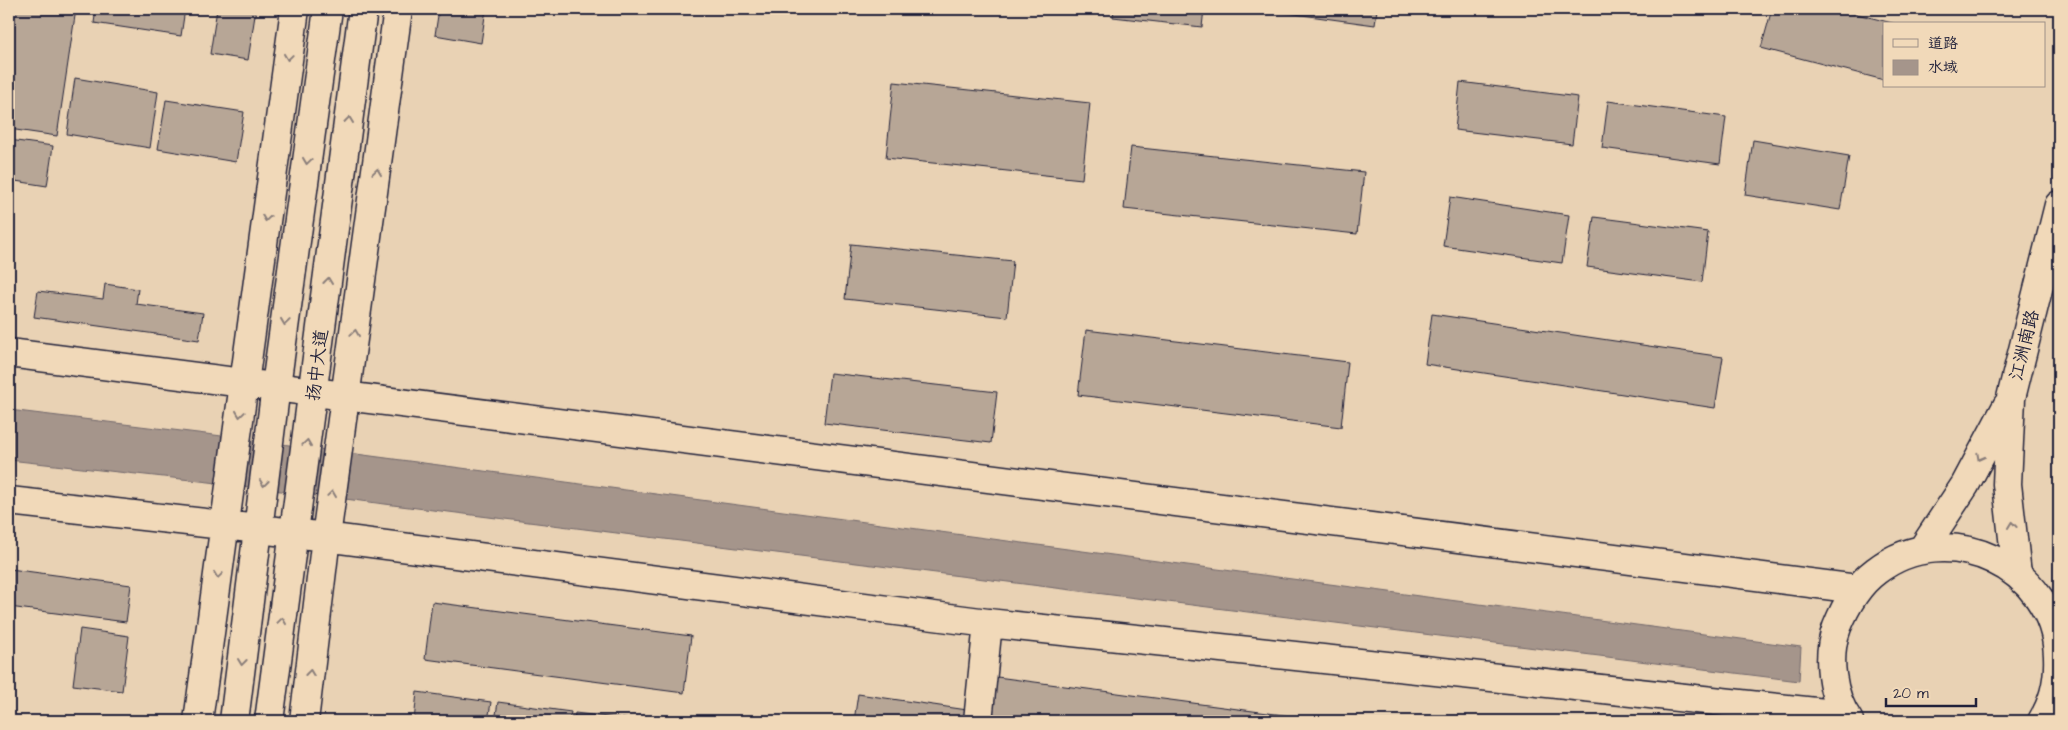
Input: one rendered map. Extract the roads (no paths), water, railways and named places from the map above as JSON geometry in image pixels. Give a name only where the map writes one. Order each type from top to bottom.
[{"type":"street","points":[[198,721],[294,9]]},
{"type":"street","name":"扬中大道","points":[[234,721],[276,386],[328,9]]},
{"type":"street","name":"扬中大道","points":[[269,721],[363,9]]},
{"type":"street","points":[[304,721],[326,537],[347,396],[398,9]]},
{"type":"street","name":"江洲南路","points":[[2011,398],[2059,205]]},
{"type":"street","points":[[9,353],[1858,589]]},
{"type":"street","points":[[1922,550],[1966,485],[2011,398]]},
{"type":"street","points":[[2011,398],[2007,484],[2017,574]]},
{"type":"street","points":[[9,501],[294,533],[988,623],[1847,718],[1835,690],[1831,662],[1834,635],[1844,610],[1858,589],[1876,571],[1898,558],[1922,550],[1947,548],[1972,551],[1996,560],[2017,574],[2052,606],[2053,624],[2058,647],[2059,670],[2055,692],[2042,721]]},
{"type":"street","points":[[978,721],[988,623]]},
{"type":"water","points":[[9,410],[214,435],[1801,647],[1799,681],[209,482],[9,460]]}]
